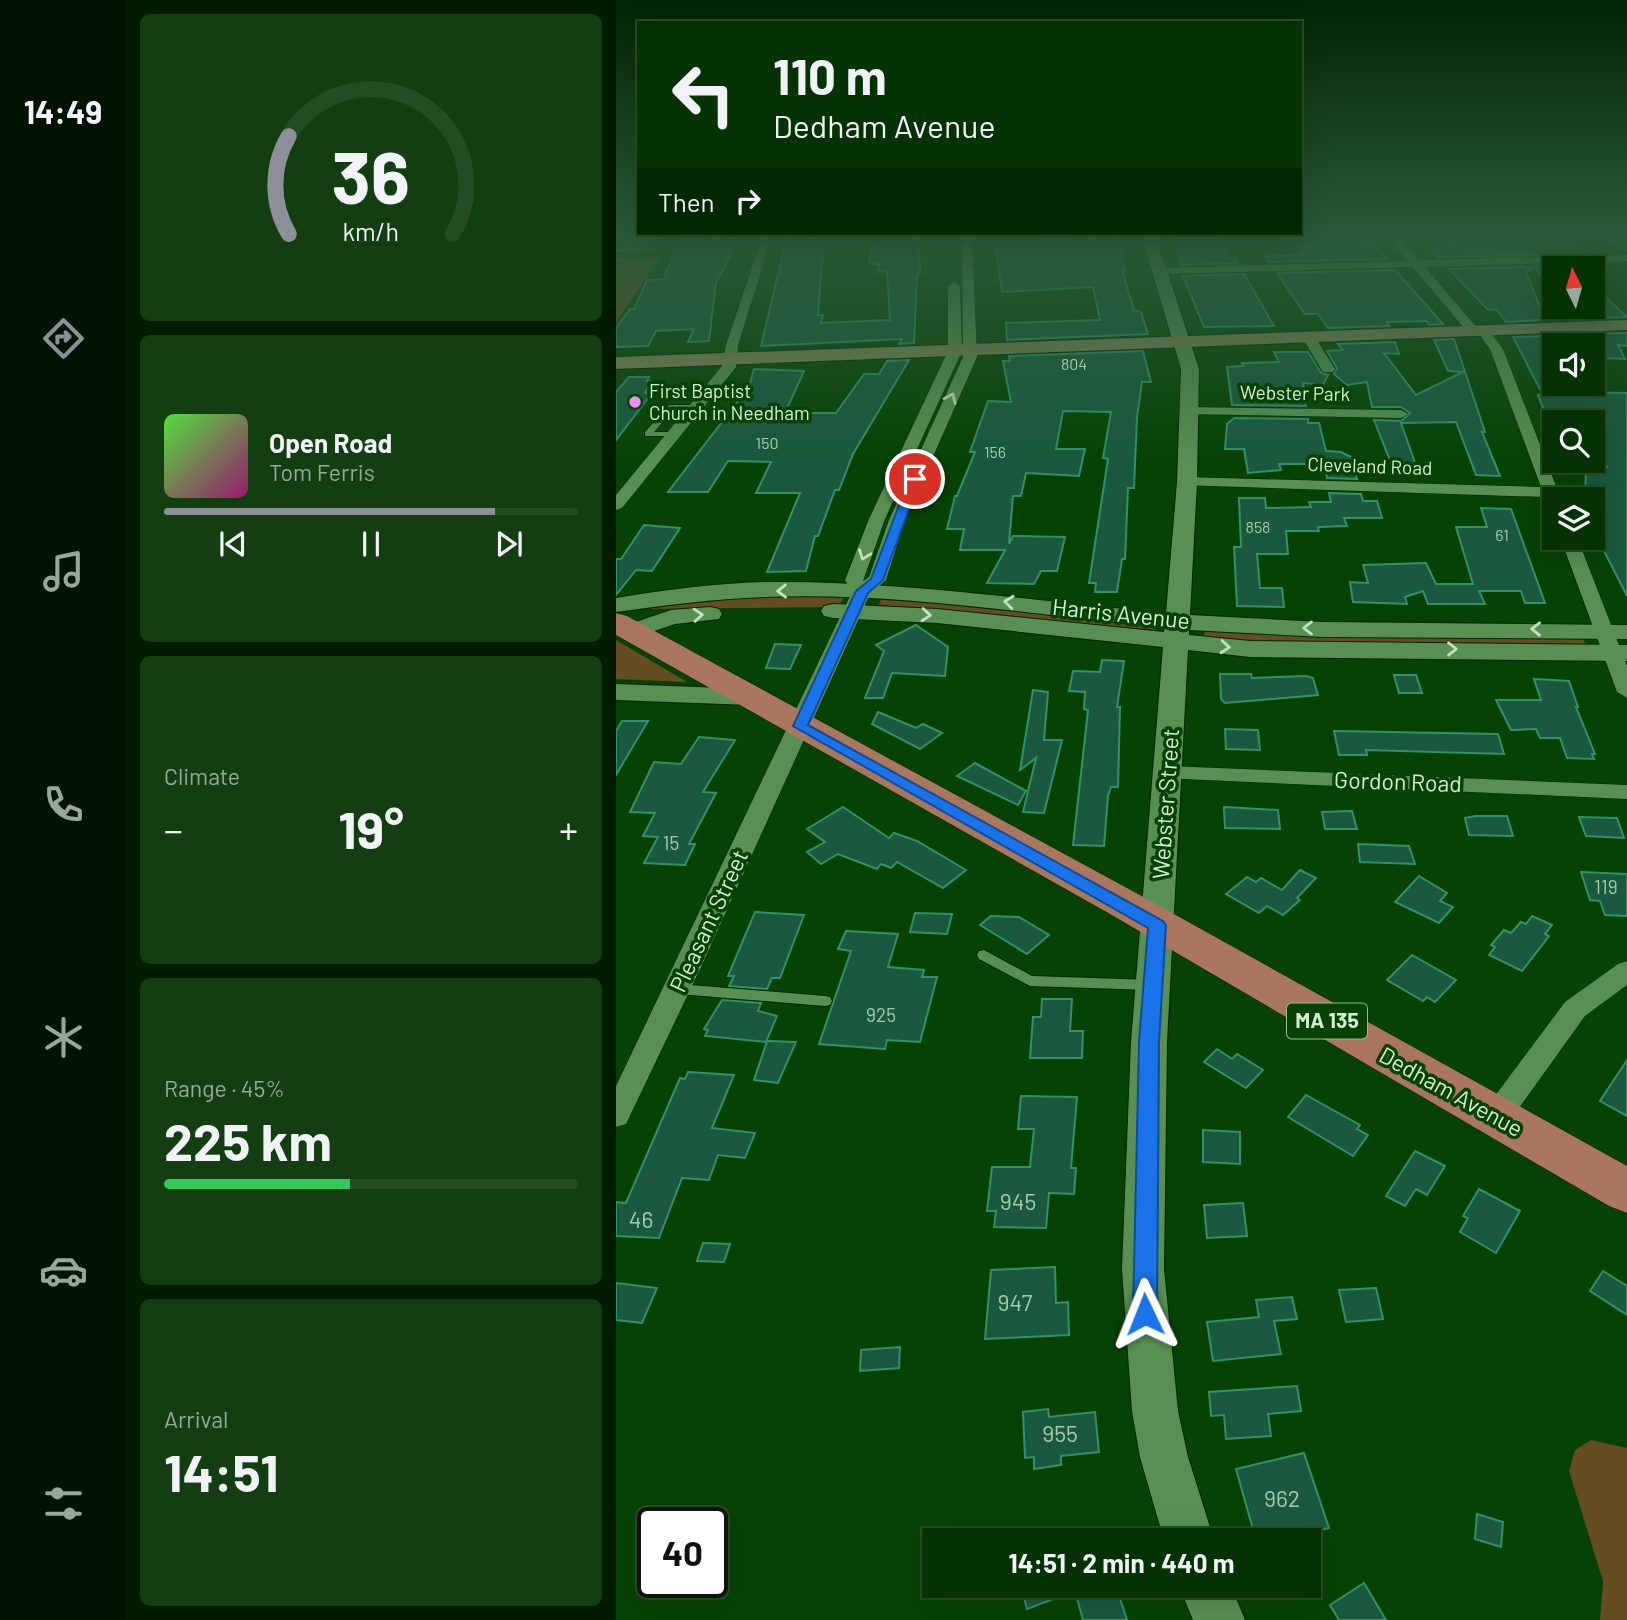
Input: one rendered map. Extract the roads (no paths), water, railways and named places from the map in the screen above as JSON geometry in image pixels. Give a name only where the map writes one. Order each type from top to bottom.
[{"type":"main road","points":[[616,363],[1627,325]]},
{"type":"main road","name":"Dedham Avenue","points":[[622,619],[800,726],[1627,1191]]},
{"type":"street","points":[[616,505],[727,371],[743,313]]},
{"type":"street","points":[[800,726],[858,601],[877,580],[897,520],[939,424],[963,350],[962,313]]},
{"type":"street","name":"Webster Street","points":[[1174,313],[1190,369],[1187,482],[1153,985],[1145,1215],[1145,1314],[1154,1412],[1185,1528]]},
{"type":"street","points":[[1461,313],[1496,349],[1549,487]]},
{"type":"street","points":[[1308,337],[1328,369]]},
{"type":"street","points":[[858,601],[855,580],[877,519],[922,423],[963,350]]},
{"type":"street","name":"Webster Park","points":[[1189,411],[1401,414]]},
{"type":"street","points":[[922,423],[939,424]]},
{"type":"street","name":"Cleveland Road","points":[[1187,482],[1542,496]]},
{"type":"street","points":[[877,519],[897,520]]},
{"type":"street","points":[[1574,550],[1618,642],[1627,692]]},
{"type":"street","name":"Harris Avenue","points":[[622,619],[858,601],[937,616],[1178,632],[1268,650],[1618,642]]},
{"type":"street","points":[[616,692],[750,697]]},
{"type":"street","name":"Pleasant Street","points":[[616,1115],[678,989],[800,726]]},
{"type":"street","name":"Gordon Road","points":[[1169,773],[1627,792]]},
{"type":"street","points":[[1496,1117],[1575,1009],[1627,971]]},
{"type":"street","points":[[1210,1598],[1219,1620]]},
{"type":"lane","points":[[674,434],[648,434],[672,407],[697,407]]},
{"type":"lane","points":[[984,955],[1030,981],[1153,985]]},
{"type":"lane","points":[[678,989],[825,1000]]},
{"type":"place","name":"First Baptist Church in Needham","points":[[635,402]]}]
